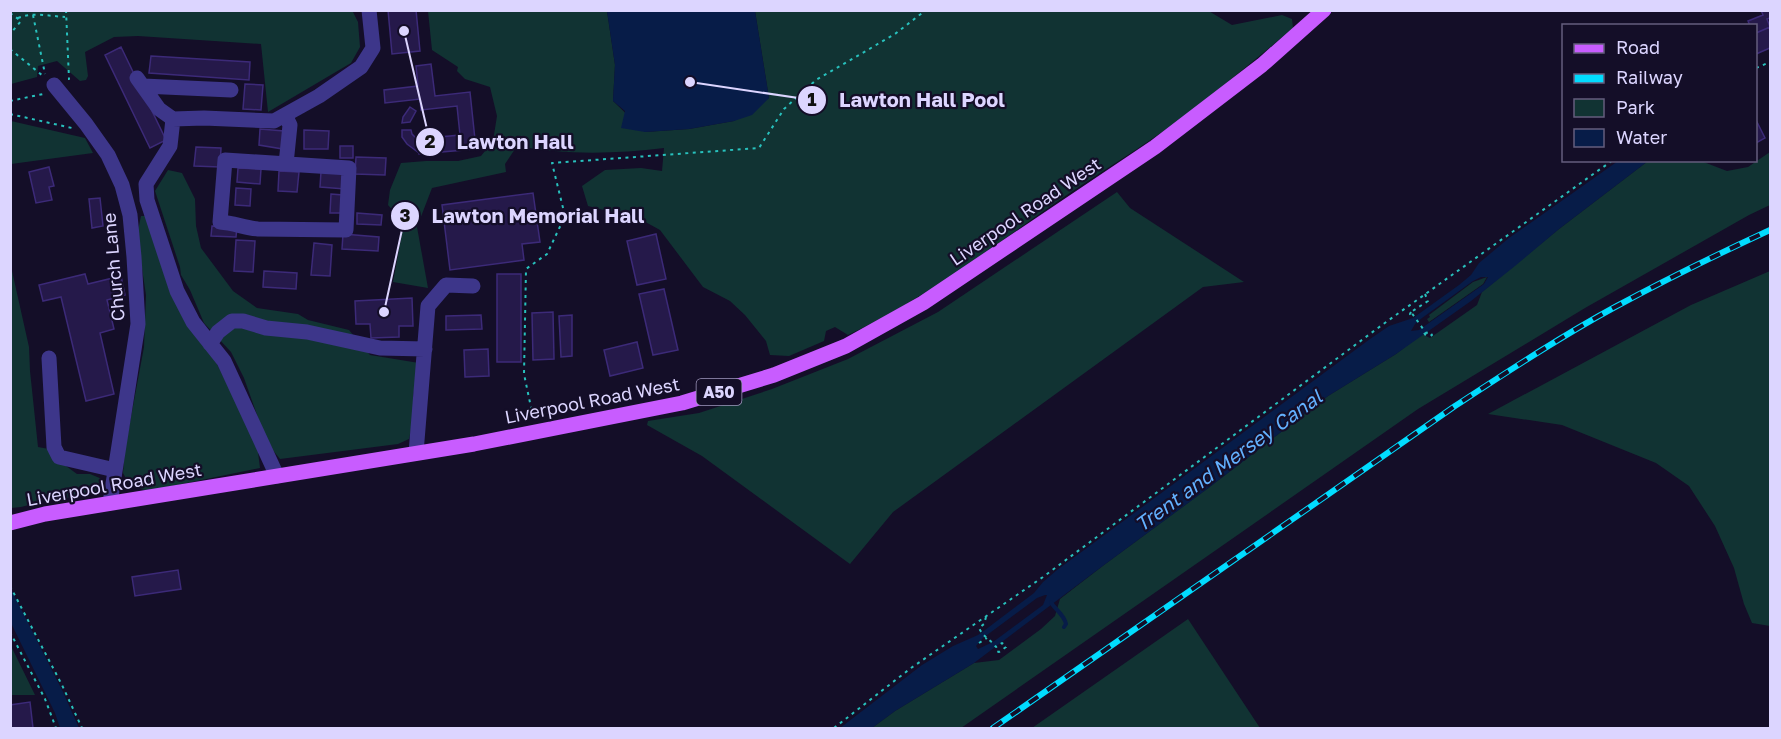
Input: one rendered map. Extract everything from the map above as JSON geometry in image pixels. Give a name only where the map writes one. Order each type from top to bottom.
[{"type":"main road","name":"Liverpool Road West","points":[[10,524],[45,514],[536,432],[682,403],[774,375],[846,346],[923,303],[1155,147],[1262,65],[1324,10]]},
{"type":"street","points":[[231,90],[140,82],[159,109],[173,119],[274,121],[320,96],[361,67],[373,48],[369,10]]},
{"type":"street","name":"Church Lane","points":[[54,85],[108,155],[122,184],[130,214],[138,324],[110,503]]},
{"type":"street","points":[[285,115],[290,125],[286,164]]},
{"type":"street","points":[[173,119],[170,146],[146,184],[147,200],[177,291],[194,322],[224,361],[277,476]]},
{"type":"street","points":[[225,160],[286,164],[350,168],[346,230],[258,229],[220,222],[225,160]]},
{"type":"street","points":[[130,214],[147,200]]},
{"type":"street","points":[[416,453],[428,306],[446,285],[473,286]]},
{"type":"street","points":[[210,344],[218,332],[232,321],[243,321],[266,328],[307,332],[381,348],[425,349]]},
{"type":"street","points":[[49,357],[54,447],[59,457],[115,470]]},
{"type":"path","points":[[10,101],[44,94],[54,85],[69,79],[66,10]]},
{"type":"path","points":[[536,432],[524,374],[526,269],[547,254],[565,216],[552,163],[759,148],[784,110],[816,80],[895,34],[926,10]]},
{"type":"path","points":[[10,13],[21,21],[10,34]]},
{"type":"path","points":[[18,18],[26,15],[65,17]]},
{"type":"path","points":[[10,49],[46,79],[33,15]]},
{"type":"path","points":[[10,114],[75,129],[86,124]]},
{"type":"path","points":[[834,729],[911,668],[1043,577],[1425,294],[1610,162]]},
{"type":"path","points":[[1424,333],[1411,312],[1428,301],[1425,294]]},
{"type":"path","points":[[10,586],[62,684],[82,729]]},
{"type":"path","points":[[986,617],[980,628],[981,633],[993,642],[995,648]]},
{"type":"path","points":[[10,632],[45,699],[56,729]]},
{"type":"path","points":[[981,648],[980,643],[986,637]]},
{"type":"green space","points":[[352,10],[358,22],[360,47],[351,63],[268,112],[261,44],[138,36],[114,37],[85,52],[88,76],[86,80],[80,81],[57,61],[38,66],[37,77],[11,84],[11,11]]},
{"type":"green space","points":[[1207,10],[1232,25],[1282,15],[1292,19],[1293,28],[1165,130],[929,290],[848,335],[835,327],[826,331],[824,341],[789,356],[770,355],[766,341],[745,315],[730,301],[703,287],[660,230],[640,219],[588,206],[582,186],[605,170],[641,168],[662,171],[664,148],[590,153],[517,146],[505,164],[506,172],[432,188],[417,227],[428,288],[393,282],[404,223],[388,205],[390,190],[401,163],[458,161],[481,156],[493,141],[497,116],[490,87],[465,79],[457,71],[458,67],[432,50],[428,11],[607,11],[615,65],[613,101],[645,132],[689,129],[734,121],[769,98],[755,11]]},
{"type":"green space","points":[[11,121],[85,138],[93,153],[11,164]]},
{"type":"green space","points":[[1770,152],[1770,205],[1585,308],[1418,409],[961,728],[872,728],[895,711],[974,663],[999,660],[1041,629],[1055,616],[1060,599],[1104,565],[1328,396],[1396,354],[1422,334],[1430,338],[1477,305],[1482,292],[1647,162],[1704,162],[1727,171],[1748,167]]},
{"type":"green space","points":[[168,170],[182,173],[195,199],[196,226],[201,248],[233,291],[257,308],[298,314],[308,320],[349,330],[370,355],[419,363],[413,396],[414,417],[409,439],[398,444],[280,459],[267,443],[244,378],[231,352],[204,323],[181,275],[155,191]]},
{"type":"green space","points":[[1117,192],[1130,208],[1244,282],[1203,287],[893,512],[850,564],[702,456],[647,425],[648,421],[699,413],[772,389],[848,359],[938,312]]},
{"type":"green space","points":[[141,216],[147,216],[257,444],[260,468],[148,491],[130,486],[123,473],[125,449],[144,347],[146,295],[137,235]]},
{"type":"green space","points":[[10,262],[29,347],[38,447],[49,449],[55,458],[77,474],[90,474],[102,479],[104,487],[97,494],[11,508]]},
{"type":"green space","points":[[1770,271],[1770,626],[1752,623],[1734,568],[1715,526],[1689,486],[1656,463],[1562,425],[1488,414],[1691,305]]},
{"type":"green space","points":[[1487,277],[1483,284],[1429,322],[1427,319],[1429,315],[1473,282]]},
{"type":"green space","points":[[1188,619],[1260,728],[1032,728]]},
{"type":"green space","points":[[11,646],[35,695],[11,695]]},
{"type":"water","points":[[607,11],[755,11],[769,98],[752,115],[734,121],[689,129],[645,132],[621,128],[625,111],[613,101],[615,65]]},
{"type":"water","name":"Trent and Mersey Canal","points":[[1617,162],[1647,162],[1559,229],[1471,301],[1396,354],[1328,396],[974,663],[895,711],[872,728],[840,728],[922,665],[985,630],[1034,593],[1057,570],[1370,339],[1389,326],[1413,318],[1459,285],[1471,275],[1479,263],[1509,238]],"holes":[[[1481,277],[1488,277],[1484,284],[1419,330],[1411,331],[1422,318],[1473,281]],[[1047,595],[1043,605],[993,642],[978,649],[976,646],[983,638],[1037,598]]]},
{"type":"water","points":[[11,589],[79,728],[60,728],[55,713],[11,623]]},
{"type":"building","points":[[388,10],[416,10],[420,51],[392,54]]},
{"type":"building","points":[[1761,10],[1770,10],[1770,18],[1767,19],[1770,27],[1757,33],[1757,24],[1749,24],[1748,21],[1763,15]]},
{"type":"building","points":[[1770,27],[1770,48],[1757,54],[1757,33]]},
{"type":"building","points":[[121,47],[166,140],[150,148],[105,55]]},
{"type":"building","points":[[151,56],[250,62],[249,80],[149,73]]},
{"type":"building","points":[[431,64],[435,96],[470,92],[476,149],[419,154],[418,139],[460,135],[457,106],[421,110],[420,99],[385,103],[384,90],[418,86],[416,66]]},
{"type":"building","points":[[245,84],[263,85],[261,110],[243,109]]},
{"type":"building","points":[[410,107],[416,111],[410,122],[402,123],[403,117]]},
{"type":"building","points":[[1757,122],[1765,138],[1757,142]]},
{"type":"building","points":[[260,129],[284,131],[283,149],[259,145]]},
{"type":"building","points":[[304,130],[329,131],[328,149],[304,149]]},
{"type":"building","points":[[402,130],[411,130],[418,140],[419,153],[407,144],[402,137]]},
{"type":"building","points":[[340,146],[353,146],[353,158],[340,158]]},
{"type":"building","points":[[196,147],[221,148],[220,167],[194,166]]},
{"type":"building","points":[[356,157],[386,158],[385,175],[355,174]]},
{"type":"building","points":[[49,167],[54,186],[49,187],[52,200],[36,203],[29,172]]},
{"type":"building","points":[[238,168],[261,169],[260,184],[237,182]]},
{"type":"building","points":[[279,171],[299,172],[297,192],[278,191]]},
{"type":"building","points":[[321,172],[346,173],[345,189],[320,187]]},
{"type":"building","points":[[236,188],[251,189],[250,206],[235,205]]},
{"type":"building","points":[[533,193],[540,242],[522,244],[524,260],[450,270],[442,205]]},
{"type":"building","points":[[331,194],[343,195],[342,213],[330,213]]},
{"type":"building","points":[[100,198],[103,226],[92,228],[89,199]]},
{"type":"building","points":[[357,213],[382,215],[381,225],[357,224]]},
{"type":"building","points":[[212,226],[237,227],[236,237],[211,236]]},
{"type":"building","points":[[343,234],[379,237],[378,251],[342,249]]},
{"type":"building","points":[[656,234],[666,279],[637,285],[627,241]]},
{"type":"building","points":[[236,240],[255,241],[253,272],[234,271]]},
{"type":"building","points":[[314,243],[332,245],[330,276],[311,275]]},
{"type":"building","points":[[264,271],[297,273],[296,289],[263,287]]},
{"type":"building","points":[[85,274],[88,284],[121,276],[125,295],[107,300],[114,329],[100,333],[114,394],[86,401],[61,297],[43,301],[39,285]]},
{"type":"building","points":[[497,274],[521,274],[521,362],[497,362]]},
{"type":"building","points":[[664,289],[678,350],[653,355],[639,294]]},
{"type":"building","points":[[412,298],[413,326],[399,326],[399,337],[371,338],[370,324],[356,324],[355,301]]},
{"type":"building","points":[[553,312],[554,359],[533,360],[532,313]]},
{"type":"building","points":[[481,315],[482,329],[446,330],[446,316]]},
{"type":"building","points":[[572,315],[572,356],[561,357],[559,316]]},
{"type":"building","points":[[637,342],[643,368],[610,376],[604,350]]},
{"type":"building","points":[[488,349],[489,376],[465,377],[464,350]]},
{"type":"building","points":[[178,570],[181,589],[135,596],[132,577]]},
{"type":"building","points":[[30,702],[33,728],[10,728],[10,705]]},
{"type":"waterway","points":[[1051,602],[1063,617],[1066,624],[1064,627]]},
{"type":"railway","points":[[993,728],[1455,406],[1514,368],[1615,307],[1770,230]]},
{"type":"place","name":"Lawton Hall","points":[[404,31]]},
{"type":"place","name":"Lawton Hall Pool","points":[[690,82]]},
{"type":"place","name":"Lawton Memorial Hall","points":[[384,312]]}]
